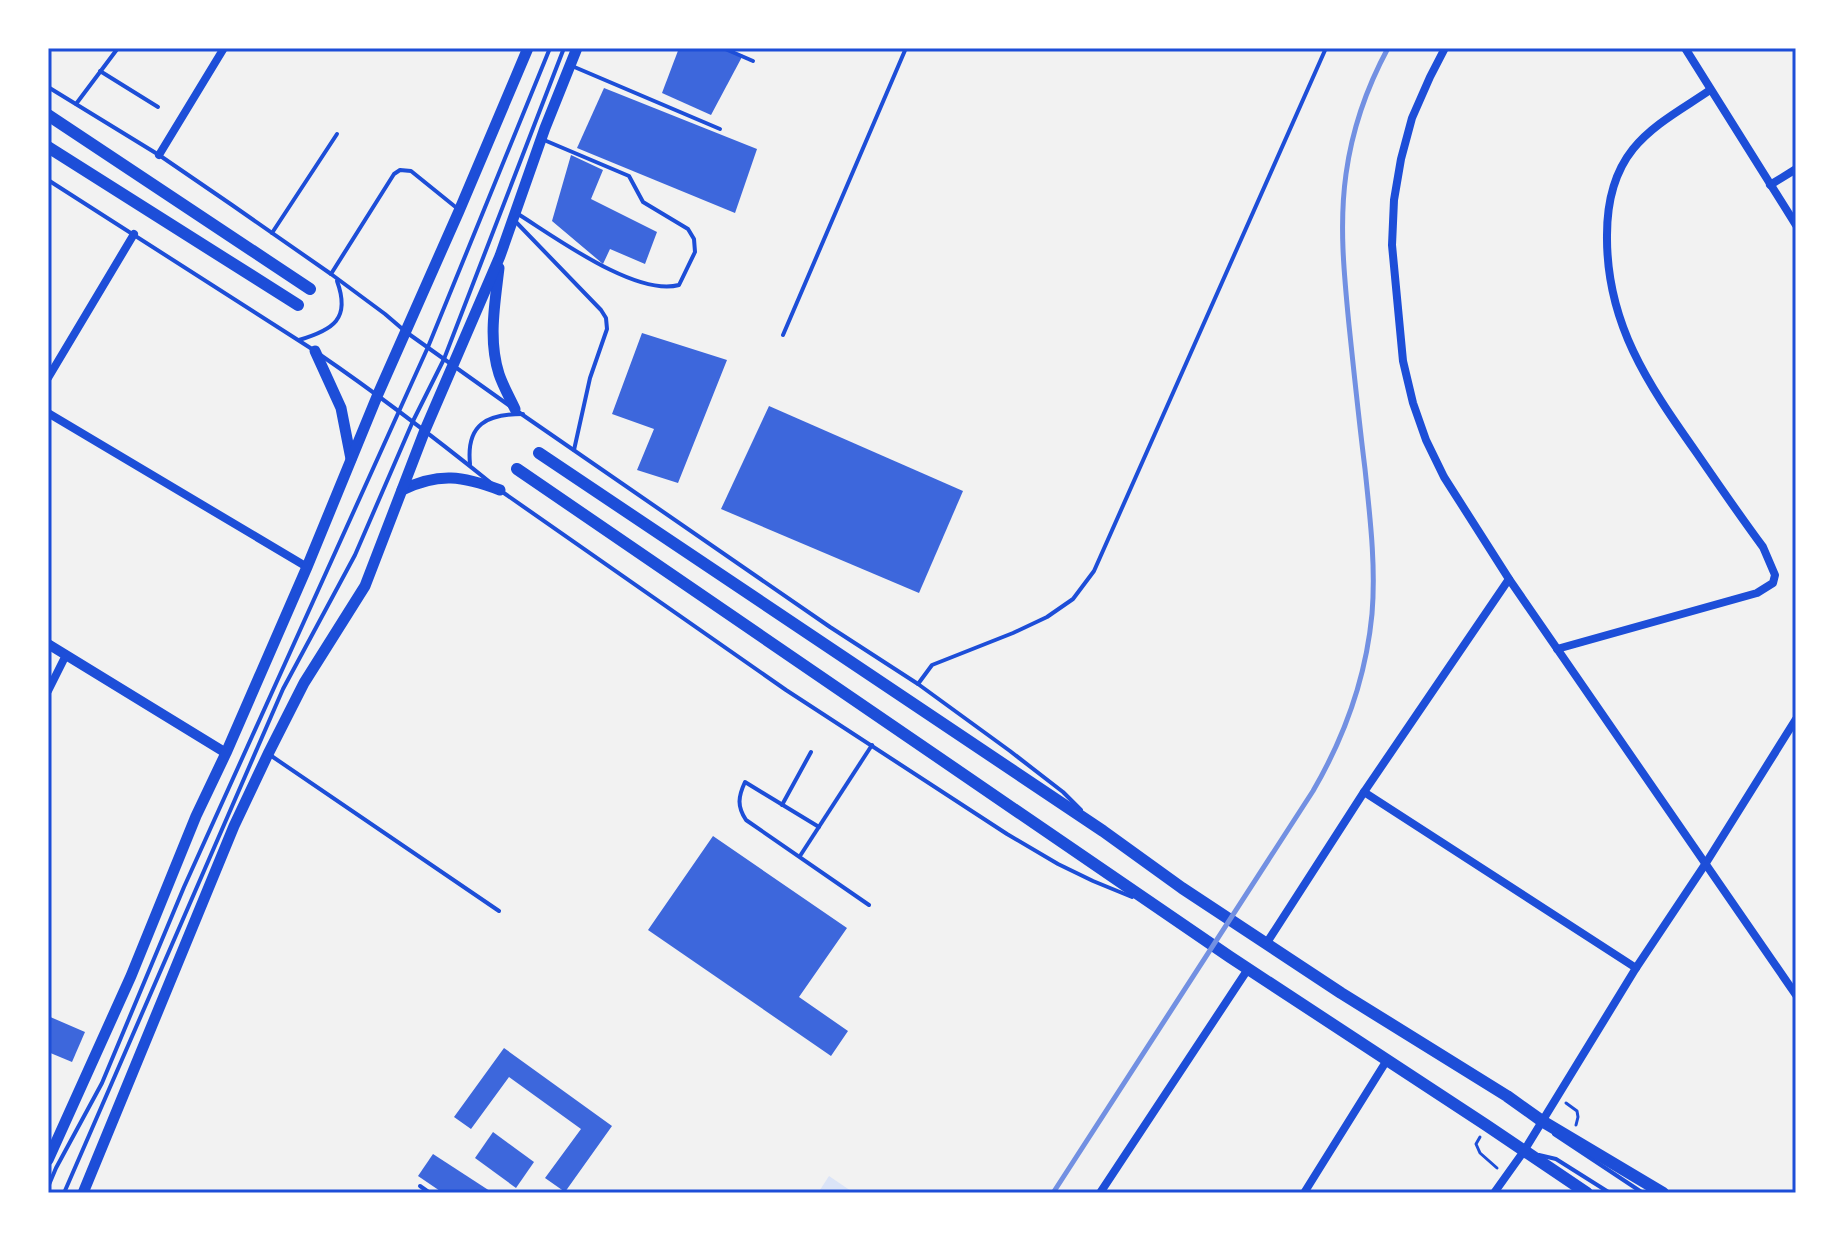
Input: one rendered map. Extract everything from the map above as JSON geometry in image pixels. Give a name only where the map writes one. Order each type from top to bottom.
[{"type":"main road","points":[[49,1155],[131,976],[196,816],[307,567],[378,394],[528,48]]},
{"type":"main road","points":[[83,1193],[234,826],[304,683],[365,586],[448,362],[500,256],[577,48]]},
{"type":"main road","points":[[48,115],[310,289]]},
{"type":"main road","points":[[48,147],[298,305]]},
{"type":"main road","points":[[500,256],[493,331],[496,359],[500,375],[519,412]]},
{"type":"main road","points":[[315,351],[341,408],[351,460]]},
{"type":"main road","points":[[539,453],[1103,831],[1266,944],[1542,1121],[1663,1193]]},
{"type":"main road","points":[[517,469],[1230,957],[1587,1193]]},
{"type":"main road","points":[[402,490],[424,481],[447,477],[474,480],[500,490]]},
{"type":"street","points":[[159,155],[224,48]]},
{"type":"street","points":[[1445,48],[1412,118],[1394,200],[1392,245],[1403,361],[1426,440],[1444,477],[1509,579],[1796,995]]},
{"type":"street","points":[[1685,48],[1796,225]]},
{"type":"street","points":[[1557,649],[1757,593],[1773,583],[1775,575],[1763,547],[1652,388],[1629,346],[1609,275],[1607,215],[1610,194],[1621,168],[1633,149],[1654,128],[1710,90]]},
{"type":"street","points":[[1770,185],[1796,169]]},
{"type":"street","points":[[48,378],[134,234]]},
{"type":"street","points":[[48,413],[307,567]]},
{"type":"street","points":[[1266,944],[1364,792],[1509,579]]},
{"type":"street","points":[[48,644],[226,753]]},
{"type":"street","points":[[48,691],[66,655]]},
{"type":"street","points":[[1494,1193],[1524,1151],[1636,968],[1796,719]]},
{"type":"street","points":[[1364,792],[1636,968]]},
{"type":"street","points":[[1100,1193],[1248,969]]},
{"type":"street","points":[[1304,1193],[1387,1060]]},
{"type":"lane","points":[[76,104],[118,48]]},
{"type":"lane","points":[[48,1187],[102,1083],[190,873],[428,347],[550,48]]},
{"type":"lane","points":[[64,1193],[283,689],[355,555],[413,421],[448,362],[564,48]]},
{"type":"lane","points":[[723,48],[753,61]]},
{"type":"lane","points":[[783,335],[906,48]]},
{"type":"lane","points":[[918,684],[932,665],[1047,617],[1073,599],[1094,571],[1326,48]]},
{"type":"lane","points":[[569,66],[720,129]]},
{"type":"lane","points":[[100,71],[158,107]]},
{"type":"lane","points":[[48,87],[159,155],[337,278],[406,332],[519,412],[830,627],[918,684],[1063,792],[1103,831]]},
{"type":"lane","points":[[272,233],[337,134]]},
{"type":"lane","points":[[515,216],[608,270],[657,287],[679,285],[695,252],[694,239],[688,229],[643,202],[629,176],[541,139]]},
{"type":"lane","points":[[331,274],[394,174],[400,170],[411,171],[459,211]]},
{"type":"lane","points":[[48,180],[299,340],[378,394],[500,490],[761,672],[1007,834],[1058,864],[1160,909]]},
{"type":"lane","points":[[515,216],[606,318],[607,329],[590,378],[574,450]]},
{"type":"lane","points":[[299,340],[321,333],[339,316],[343,299],[337,278]]},
{"type":"lane","points":[[470,466],[470,442],[478,425],[519,412]]},
{"type":"lane","points":[[800,856],[872,745]]},
{"type":"lane","points":[[782,805],[811,752]]},
{"type":"lane","points":[[268,754],[499,911]]},
{"type":"lane","points":[[819,827],[745,782],[739,796],[741,812],[746,820],[869,905]]},
{"type":"lane","points":[[1542,1121],[1568,1145],[1643,1193]]},
{"type":"lane","points":[[1524,1151],[1556,1159],[1610,1193]]},
{"type":"lane","points":[[420,1186],[430,1193]]},
{"type":"shaded area","points":[[829,1176],[854,1193],[818,1193]]},
{"type":"building","points":[[679,48],[721,48],[743,55],[711,115],[662,93]]},
{"type":"building","points":[[604,88],[757,149],[735,213],[577,148]]},
{"type":"building","points":[[571,155],[603,170],[591,199],[657,232],[645,264],[610,249],[603,264],[552,221]]},
{"type":"building","points":[[642,333],[727,360],[678,483],[637,470],[654,429],[612,414]]},
{"type":"building","points":[[769,406],[963,491],[919,593],[721,509]]},
{"type":"building","points":[[713,836],[847,928],[799,997],[848,1031],[831,1056],[648,930]]},
{"type":"building","points":[[48,1016],[85,1032],[72,1062],[48,1052]]},
{"type":"building","points":[[504,1048],[612,1126],[565,1192],[545,1178],[581,1129],[509,1077],[471,1129],[454,1117]]},
{"type":"building","points":[[493,1132],[534,1162],[516,1188],[475,1158]]},
{"type":"building","points":[[433,1154],[493,1193],[443,1193],[418,1176]]},
{"type":"railway","points":[[1053,1193],[1313,791],[1335,749],[1359,683],[1372,614],[1373,560],[1345,287],[1343,212],[1346,174],[1356,125],[1388,48]]}]
